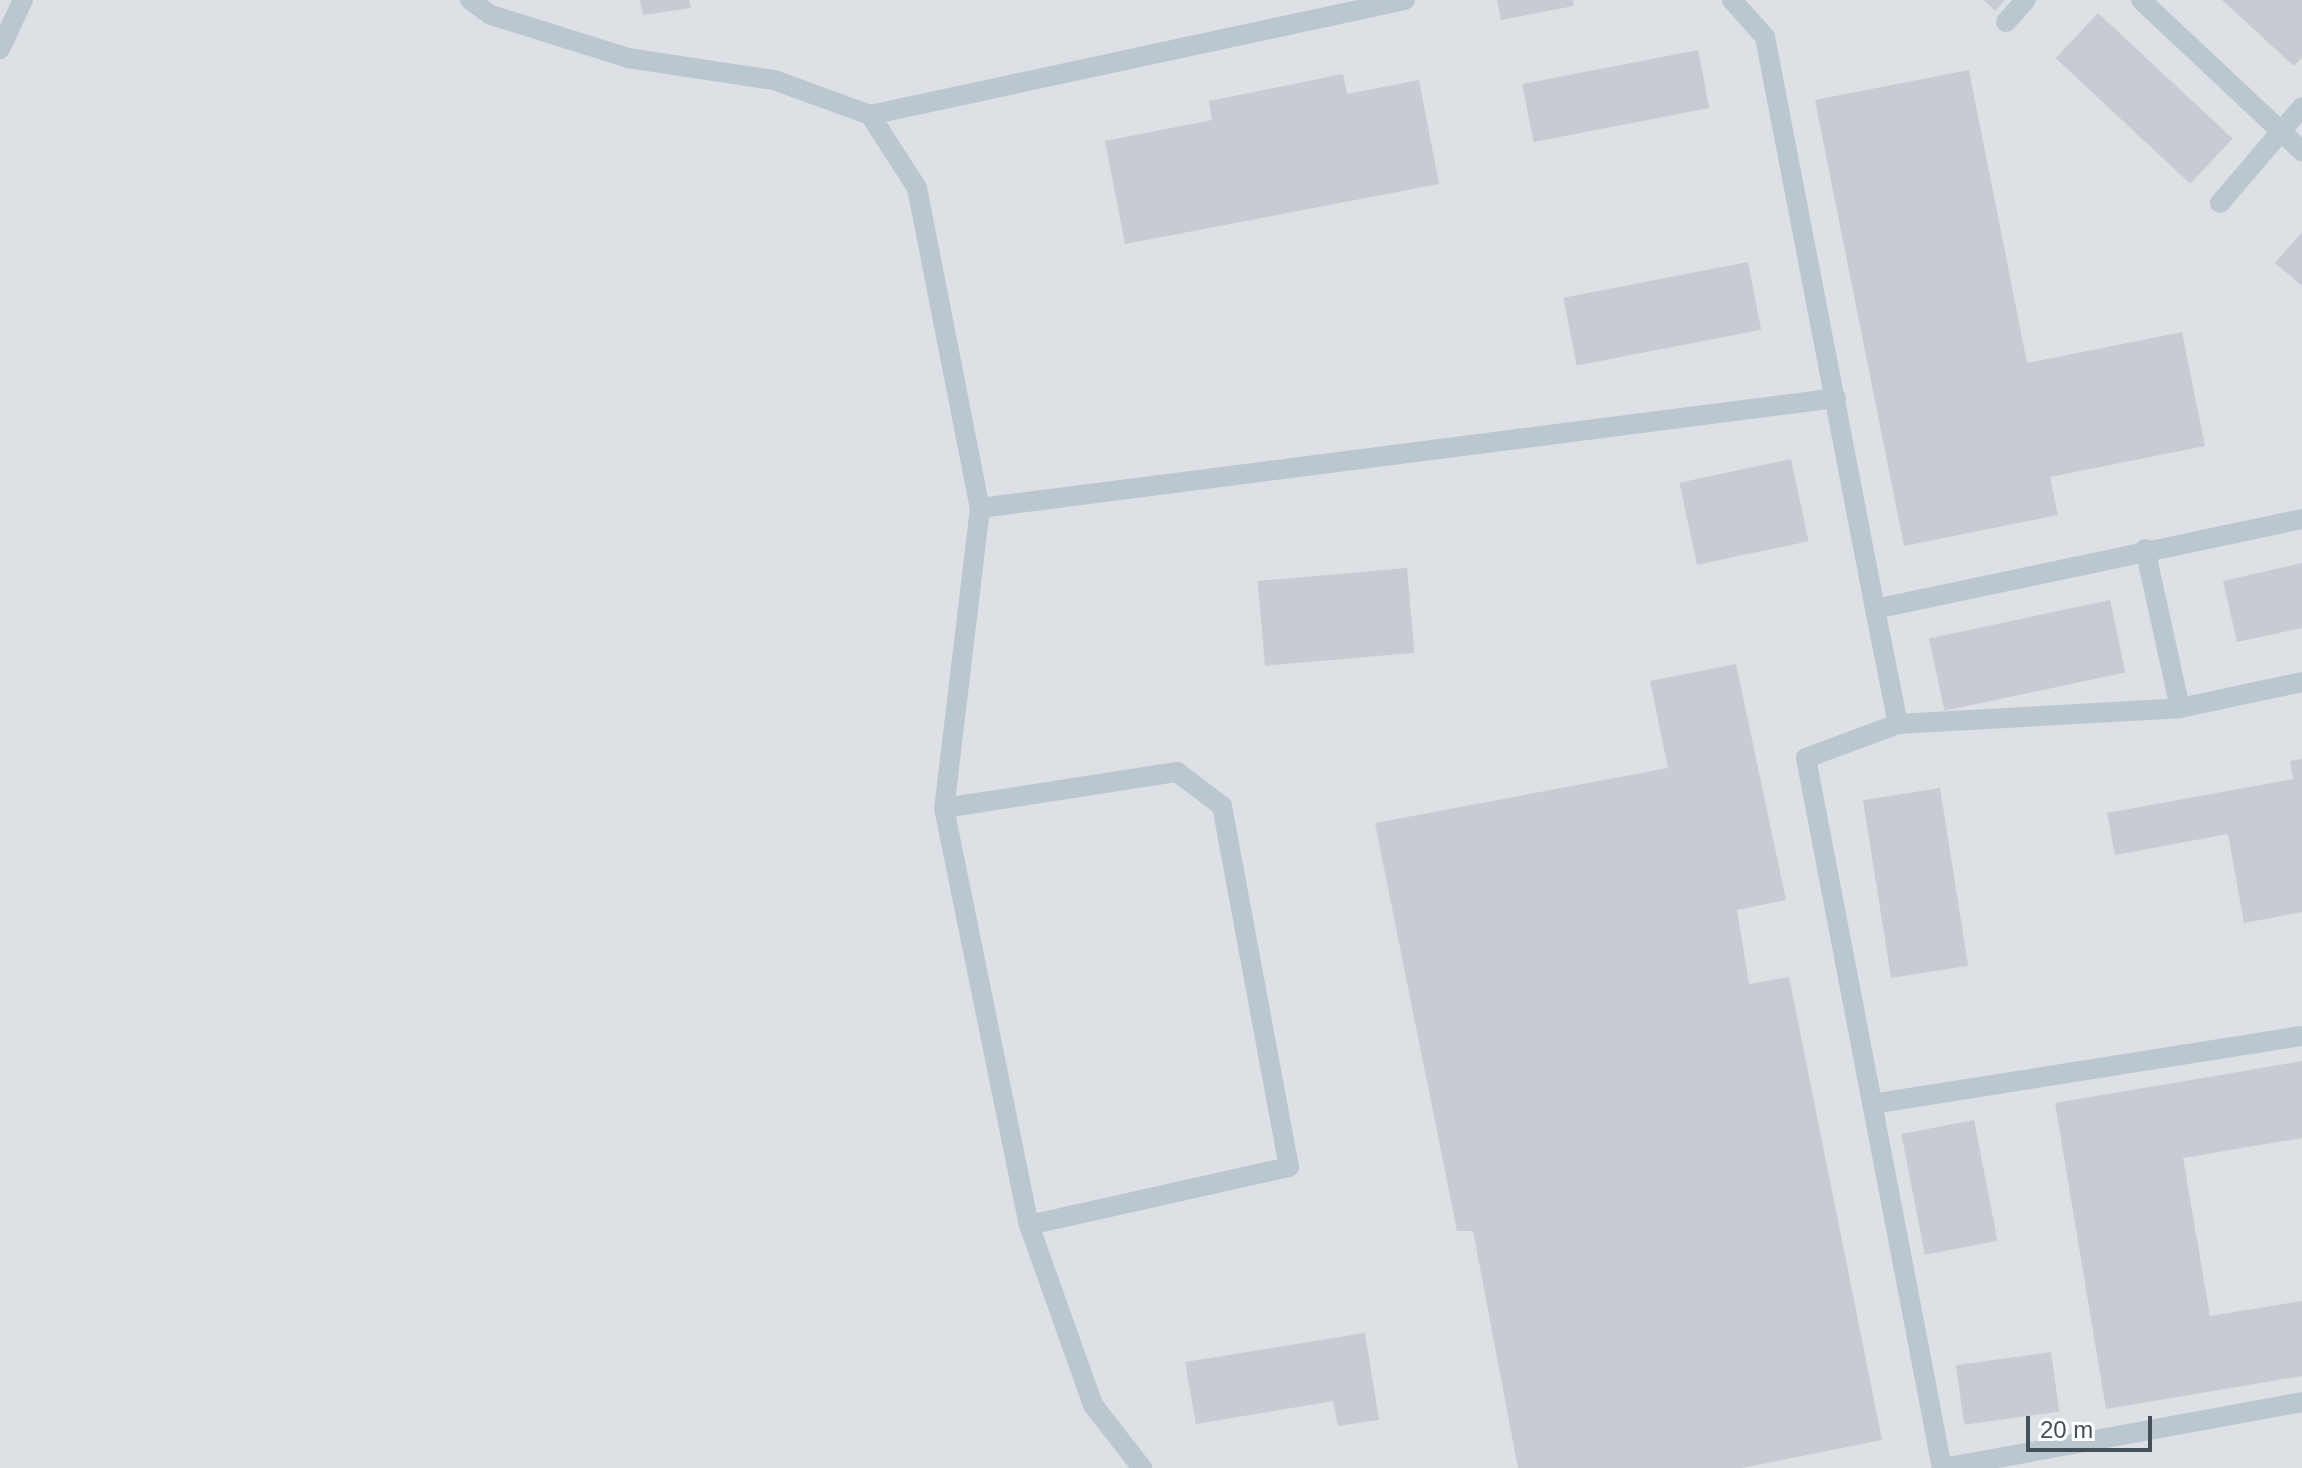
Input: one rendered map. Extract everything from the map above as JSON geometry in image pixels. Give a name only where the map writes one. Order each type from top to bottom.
[{"type":"lane","points":[[0,49],[23,0]]},
{"type":"lane","points":[[470,0],[491,15],[628,58],[774,80],[870,115],[1405,0]]},
{"type":"lane","points":[[1732,0],[1765,37],[1898,724]]},
{"type":"lane","points":[[2006,22],[2026,0]]},
{"type":"lane","points":[[2141,0],[2302,151]]},
{"type":"lane","points":[[2220,203],[2302,107]]},
{"type":"lane","points":[[870,115],[917,188],[980,508],[944,808],[1029,1225],[1093,1405],[1142,1468]]},
{"type":"lane","points":[[980,508],[1836,398]]},
{"type":"lane","points":[[1875,609],[2145,549],[2302,519]]},
{"type":"lane","points":[[2145,549],[2180,708]]},
{"type":"lane","points":[[2302,682],[2180,708],[1898,724],[1806,758],[1942,1468],[2302,1402]]},
{"type":"lane","points":[[944,808],[1177,772],[1222,806],[1289,1167],[1029,1225]]},
{"type":"lane","points":[[1872,1104],[2302,1036]]},
{"type":"shaded area","points":[[0,0],[2302,0],[2302,1468],[0,1468]]},
{"type":"building","points":[[640,0],[689,0],[691,8],[643,15]]},
{"type":"building","points":[[1497,0],[1573,0],[1574,6],[1501,20]]},
{"type":"building","points":[[1984,0],[2005,0],[1995,11]]},
{"type":"building","points":[[2222,0],[2302,0],[2302,57],[2294,66]]},
{"type":"building","points":[[2098,13],[2233,138],[2190,184],[2056,58]]},
{"type":"building","points":[[1698,50],[1709,108],[1534,142],[1522,84]]},
{"type":"building","points":[[1969,70],[2027,363],[2182,332],[2205,446],[2050,477],[2058,515],[1904,546],[1815,100]]},
{"type":"building","points":[[1343,74],[1347,94],[1419,80],[1439,184],[1125,244],[1105,141],[1212,120],[1209,101]]},
{"type":"building","points":[[2302,232],[2302,286],[2275,263]]},
{"type":"building","points":[[1748,262],[1761,330],[1577,366],[1563,298]]},
{"type":"building","points":[[1791,459],[1808,541],[1697,565],[1679,483]]},
{"type":"building","points":[[2302,563],[2302,628],[2237,642],[2223,581]]},
{"type":"building","points":[[1407,568],[1414,653],[1265,666],[1258,581]]},
{"type":"building","points":[[2110,600],[2125,672],[1944,711],[1929,638]]},
{"type":"building","points":[[1736,664],[1786,900],[1737,910],[1749,984],[1789,977],[1882,1440],[1742,1468],[1518,1468],[1473,1231],[1457,1231],[1375,823],[1668,768],[1650,681]]},
{"type":"building","points":[[2302,759],[2302,912],[2244,923],[2228,834],[2115,855],[2107,813],[2293,779],[2290,761]]},
{"type":"building","points":[[1940,788],[1968,966],[1891,978],[1863,800]]},
{"type":"building","points":[[2302,1061],[2302,1138],[2183,1158],[2210,1316],[2302,1301],[2302,1376],[2106,1409],[2055,1103]]},
{"type":"building","points":[[1974,1120],[1997,1241],[1925,1255],[1901,1134]]},
{"type":"building","points":[[1365,1333],[1379,1420],[1338,1426],[1333,1401],[1196,1424],[1185,1362]]},
{"type":"building","points":[[2051,1352],[2059,1411],[1964,1425],[1956,1365]]}]
